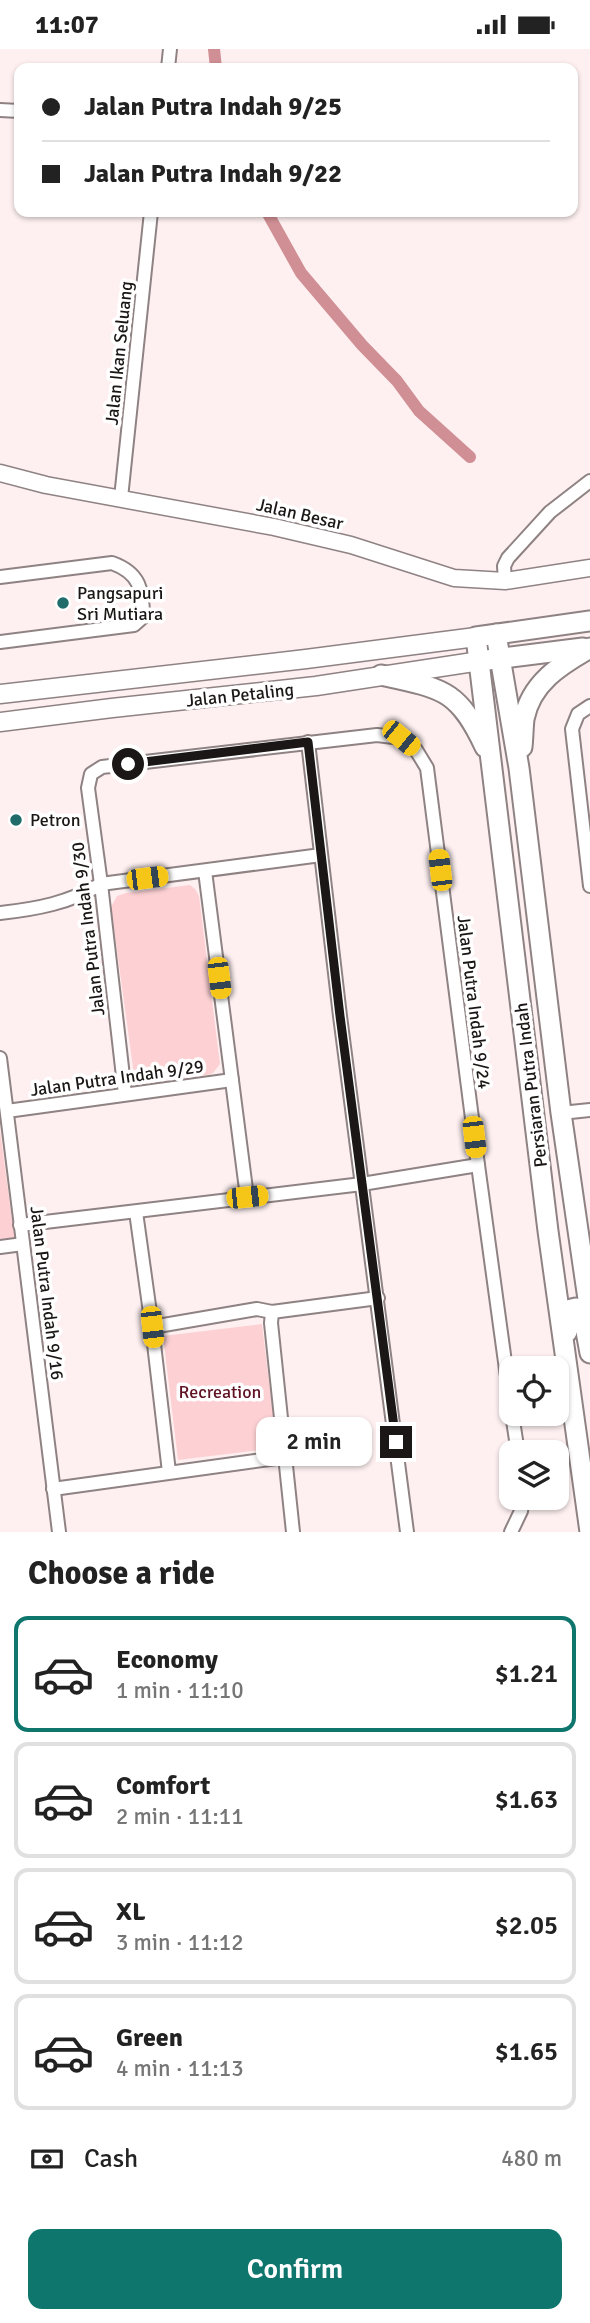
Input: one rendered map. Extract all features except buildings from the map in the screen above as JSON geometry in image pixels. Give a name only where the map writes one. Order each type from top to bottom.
[{"type":"main road","points":[[476,637],[590,621]]},
{"type":"main road","name":"Persiaran Putra Indah","points":[[496,635],[519,768],[561,1113],[590,1313]]},
{"type":"main road","name":"Persiaran Putra Indah","points":[[476,637],[564,1356]]},
{"type":"main road","name":"Jalan Petaling","points":[[0,694],[476,637]]},
{"type":"main road","points":[[480,661],[590,648]]},
{"type":"main road","points":[[519,768],[524,720],[534,693],[554,671],[590,648]]},
{"type":"main road","name":"Jalan Petaling","points":[[0,722],[316,686],[480,661]]},
{"type":"main road","points":[[381,675],[438,689],[454,700],[475,727],[485,747],[492,772]]},
{"type":"main road","points":[[548,1231],[561,1278],[563,1283],[569,1286],[577,1281],[576,1253],[579,1235]]},
{"type":"main road","points":[[568,1356],[566,1315],[572,1307],[580,1310],[583,1315],[590,1353]]},
{"type":"main road","name":"Persiaran Putra Indah","points":[[569,1392],[590,1532]]},
{"type":"main road","points":[[577,1532],[586,1508]]},
{"type":"street","name":"Jalan Ikan Seluang","points":[[121,498],[150,217]]},
{"type":"street","name":"Jalan Besar","points":[[0,473],[46,485],[211,513],[300,533],[351,545],[454,578],[505,581],[590,568]]},
{"type":"street","points":[[505,581],[504,566],[508,558],[550,512],[590,481]]},
{"type":"street","points":[[0,577],[112,563],[122,567],[141,586],[143,611],[143,617],[134,625],[0,642]]},
{"type":"street","points":[[590,706],[578,714],[572,729],[590,886]]},
{"type":"street","name":"Jalan Putra Indah 9/24","points":[[102,767],[308,742],[392,735],[401,738],[416,750],[427,768],[504,1356]]},
{"type":"street","points":[[308,742],[407,1532]]},
{"type":"street","name":"Jalan Putra Indah 9/30","points":[[102,767],[91,774],[88,788],[125,1094]]},
{"type":"street","points":[[0,913],[62,903],[101,884],[321,855]]},
{"type":"street","points":[[205,871],[247,1197]]},
{"type":"street","name":"Jalan Putra Indah 9/16","points":[[0,1058],[59,1532]]},
{"type":"street","name":"Jalan Putra Indah 9/29","points":[[6,1111],[232,1080]]},
{"type":"street","points":[[561,1113],[590,1110]]},
{"type":"street","points":[[20,1225],[362,1184],[478,1165]]},
{"type":"street","points":[[136,1212],[169,1472]]},
{"type":"street","points":[[0,1247],[23,1244]]},
{"type":"street","points":[[152,1327],[257,1309],[272,1312],[378,1299]]},
{"type":"street","points":[[272,1312],[293,1532]]},
{"type":"street","points":[[53,1489],[284,1457]]},
{"type":"street","points":[[511,1532],[521,1510]]},
{"type":"green space","points":[[190,885],[199,896],[220,1064],[208,1075],[141,1081],[134,1075],[111,907],[117,896],[126,893]]},
{"type":"green space","points":[[0,1130],[15,1242],[0,1244]]},
{"type":"green space","name":"Recreation","points":[[262,1324],[277,1448],[178,1460],[163,1336]]},
{"type":"waterway","points":[[214,49],[215,63]]},
{"type":"waterway","points":[[270,217],[301,273],[362,345],[397,381],[419,411],[470,457]]},
{"type":"place","name":"Pangsapuri Sri Mutiara","points":[[63,603]]},
{"type":"place","name":"Petron","points":[[16,820]]},
{"type":"route","points":[[128,764],[308,742],[340,1016],[396,1442]]}]
